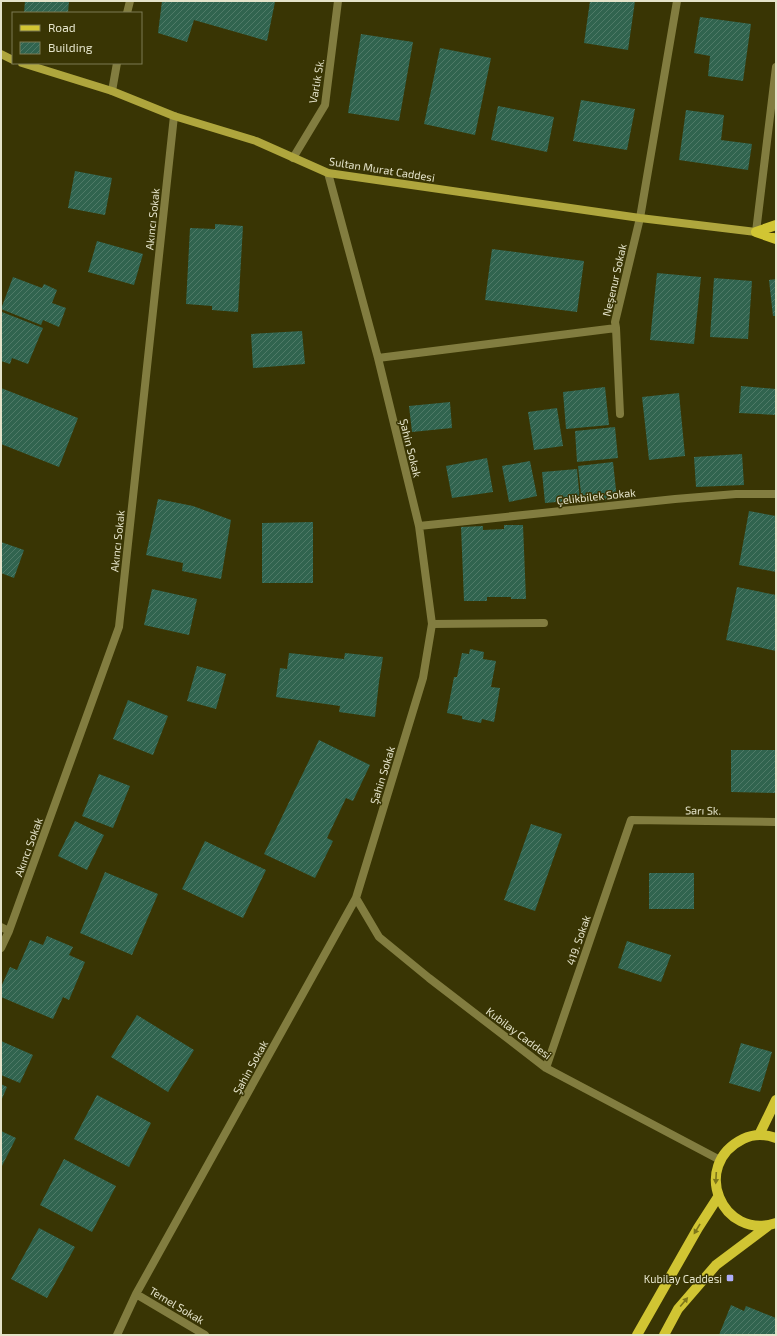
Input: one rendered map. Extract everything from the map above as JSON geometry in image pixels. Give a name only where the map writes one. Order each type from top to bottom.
[{"type":"main road","points":[[1,54],[12,60]]},
{"type":"main road","name":"Sultan Murat Caddesi","points":[[25,64],[112,91],[174,116],[256,141],[328,173],[640,218],[756,232]]},
{"type":"main road","points":[[756,232],[776,225]]},
{"type":"main road","points":[[756,232],[776,239]]},
{"type":"main road","points":[[759,1135],[776,1100]]},
{"type":"main road","points":[[772,1225],[753,1226],[738,1220],[726,1210],[718,1197],[715,1184],[716,1172],[720,1160],[727,1150],[736,1142],[747,1137],[759,1135],[776,1138]]},
{"type":"main road","points":[[637,1335],[698,1228],[718,1197]]},
{"type":"main road","points":[[664,1335],[678,1309],[716,1266],[772,1225]]},
{"type":"street","points":[[127,12],[130,1]]},
{"type":"street","name":"Varlık Sk.","points":[[293,158],[325,105],[338,1]]},
{"type":"street","name":"Neşenur Sokak","points":[[378,358],[616,328],[615,322],[640,218],[677,1]]},
{"type":"street","points":[[112,91],[117,64]]},
{"type":"street","points":[[756,232],[776,68]]},
{"type":"street","name":"Akıncı Sokak","points":[[1,948],[9,931],[119,626],[174,116]]},
{"type":"street","name":"Şahin Sokak","points":[[118,1335],[136,1294],[356,898],[423,678],[432,624],[419,526],[378,358],[328,173]]},
{"type":"street","points":[[616,328],[620,414]]},
{"type":"street","name":"Çelikbilek Sokak","points":[[419,526],[675,499],[736,494],[776,494]]},
{"type":"street","points":[[432,624],[544,623]]},
{"type":"street","name":"Sarı Sk.","points":[[630,820],[776,822]]},
{"type":"street","name":"419. Sokak","points":[[546,1068],[630,820]]},
{"type":"street","name":"Kubilay Caddesi","points":[[356,898],[379,937],[429,978],[546,1068],[720,1160]]},
{"type":"street","points":[[1,927],[9,931]]},
{"type":"street","name":"Temel Sokak","points":[[136,1294],[205,1335]]},
{"type":"building","points":[[25,1],[69,1],[68,12],[24,12]]},
{"type":"building","points":[[162,1],[275,2],[267,41],[194,20],[187,42],[158,33]]},
{"type":"building","points":[[590,1],[635,1],[628,50],[584,43]]},
{"type":"building","points":[[700,17],[751,24],[743,81],[708,76],[710,56],[694,53]]},
{"type":"building","points":[[361,34],[413,42],[399,121],[348,113]]},
{"type":"building","points":[[440,48],[491,58],[475,135],[424,124]]},
{"type":"building","points":[[581,100],[635,109],[627,150],[573,141]]},
{"type":"building","points":[[498,106],[554,117],[547,152],[491,140]]},
{"type":"building","points":[[686,110],[724,115],[721,140],[752,144],[748,170],[679,160]]},
{"type":"building","points":[[75,171],[112,178],[105,215],[68,208]]},
{"type":"building","points":[[215,224],[243,226],[238,312],[212,310],[212,306],[186,304],[190,228],[215,229]]},
{"type":"building","points":[[97,241],[143,254],[134,285],[88,272]]},
{"type":"building","points":[[492,249],[584,261],[577,312],[485,300]]},
{"type":"building","points":[[657,273],[701,277],[694,344],[650,340]]},
{"type":"building","points":[[13,277],[42,288],[44,284],[57,290],[52,303],[66,308],[59,327],[43,320],[41,325],[1,309]]},
{"type":"building","points":[[714,278],[752,281],[748,339],[710,337]]},
{"type":"building","points":[[776,279],[776,316],[773,316],[769,280]]},
{"type":"building","points":[[2,312],[43,328],[28,364],[12,358],[10,364],[1,361]]},
{"type":"building","points":[[302,331],[305,364],[253,368],[251,334]]},
{"type":"building","points":[[741,386],[776,389],[776,415],[739,413]]},
{"type":"building","points":[[605,387],[609,425],[566,429],[563,392]]},
{"type":"building","points":[[1,388],[78,418],[59,467],[1,444]]},
{"type":"building","points":[[679,393],[685,456],[649,460],[642,397]]},
{"type":"building","points":[[450,402],[452,428],[412,432],[409,406]]},
{"type":"building","points":[[557,408],[563,446],[534,450],[528,412]]},
{"type":"building","points":[[615,427],[618,458],[577,462],[575,431]]},
{"type":"building","points":[[742,454],[744,485],[696,487],[694,457]]},
{"type":"building","points":[[487,458],[493,492],[452,498],[446,466]]},
{"type":"building","points":[[530,461],[537,496],[509,502],[502,466]]},
{"type":"building","points":[[613,462],[617,499],[582,503],[578,466]]},
{"type":"building","points":[[577,469],[580,500],[545,503],[542,472]]},
{"type":"building","points":[[158,499],[193,506],[231,520],[221,579],[182,571],[183,563],[146,555]]},
{"type":"building","points":[[749,511],[776,516],[776,572],[739,565]]},
{"type":"building","points":[[313,522],[313,583],[262,583],[262,523]]},
{"type":"building","points":[[504,525],[523,525],[526,599],[511,599],[511,597],[487,597],[487,601],[464,601],[461,527],[483,526],[483,530],[504,529]]},
{"type":"building","points":[[1,542],[24,550],[14,578],[1,573]]},
{"type":"building","points":[[737,587],[776,595],[776,651],[726,640]]},
{"type":"building","points":[[152,589],[197,599],[189,635],[144,625]]},
{"type":"building","points":[[470,649],[484,652],[483,659],[496,661],[491,687],[500,688],[494,722],[482,719],[481,723],[462,719],[462,716],[447,713],[454,677],[457,677],[462,653],[469,654]]},
{"type":"building","points":[[289,653],[344,659],[345,653],[383,657],[375,717],[339,712],[340,706],[276,697],[280,668],[287,669]]},
{"type":"building","points":[[197,666],[226,674],[216,709],[187,701]]},
{"type":"building","points":[[128,700],[168,716],[153,755],[113,739]]},
{"type":"building","points":[[319,740],[370,765],[353,801],[346,798],[327,838],[333,841],[315,878],[264,854]]},
{"type":"building","points":[[731,750],[776,750],[776,793],[731,792]]},
{"type":"building","points":[[99,774],[130,786],[113,828],[82,816]]},
{"type":"building","points":[[75,821],[104,835],[87,870],[58,856]]},
{"type":"building","points":[[531,824],[562,834],[535,911],[504,900]]},
{"type":"building","points":[[205,841],[266,870],[243,918],[182,889]]},
{"type":"building","points":[[105,872],[158,894],[132,955],[80,933]]},
{"type":"building","points":[[649,873],[694,873],[694,909],[649,909]]},
{"type":"building","points":[[47,936],[73,947],[69,955],[85,962],[69,1000],[63,997],[53,1019],[1,997],[1,987],[10,967],[17,970],[30,940],[43,945]]},
{"type":"building","points":[[627,941],[671,955],[661,982],[618,968]]},
{"type":"building","points":[[137,1015],[194,1050],[168,1092],[111,1057]]},
{"type":"building","points":[[1,1041],[33,1055],[20,1083],[1,1075]]},
{"type":"building","points":[[741,1043],[772,1052],[760,1092],[729,1083]]},
{"type":"building","points":[[1,1084],[7,1087],[1,1101]]},
{"type":"building","points":[[97,1095],[151,1123],[129,1167],[74,1139]]},
{"type":"building","points":[[1,1131],[16,1138],[1,1168]]},
{"type":"building","points":[[64,1159],[116,1186],[92,1232],[40,1205]]},
{"type":"building","points":[[39,1228],[75,1247],[47,1298],[11,1279]]},
{"type":"building","points":[[731,1305],[744,1311],[746,1306],[776,1318],[776,1335],[719,1335]]},
{"type":"place","name":"Kubilay Caddesi","points":[[730,1278]]}]
